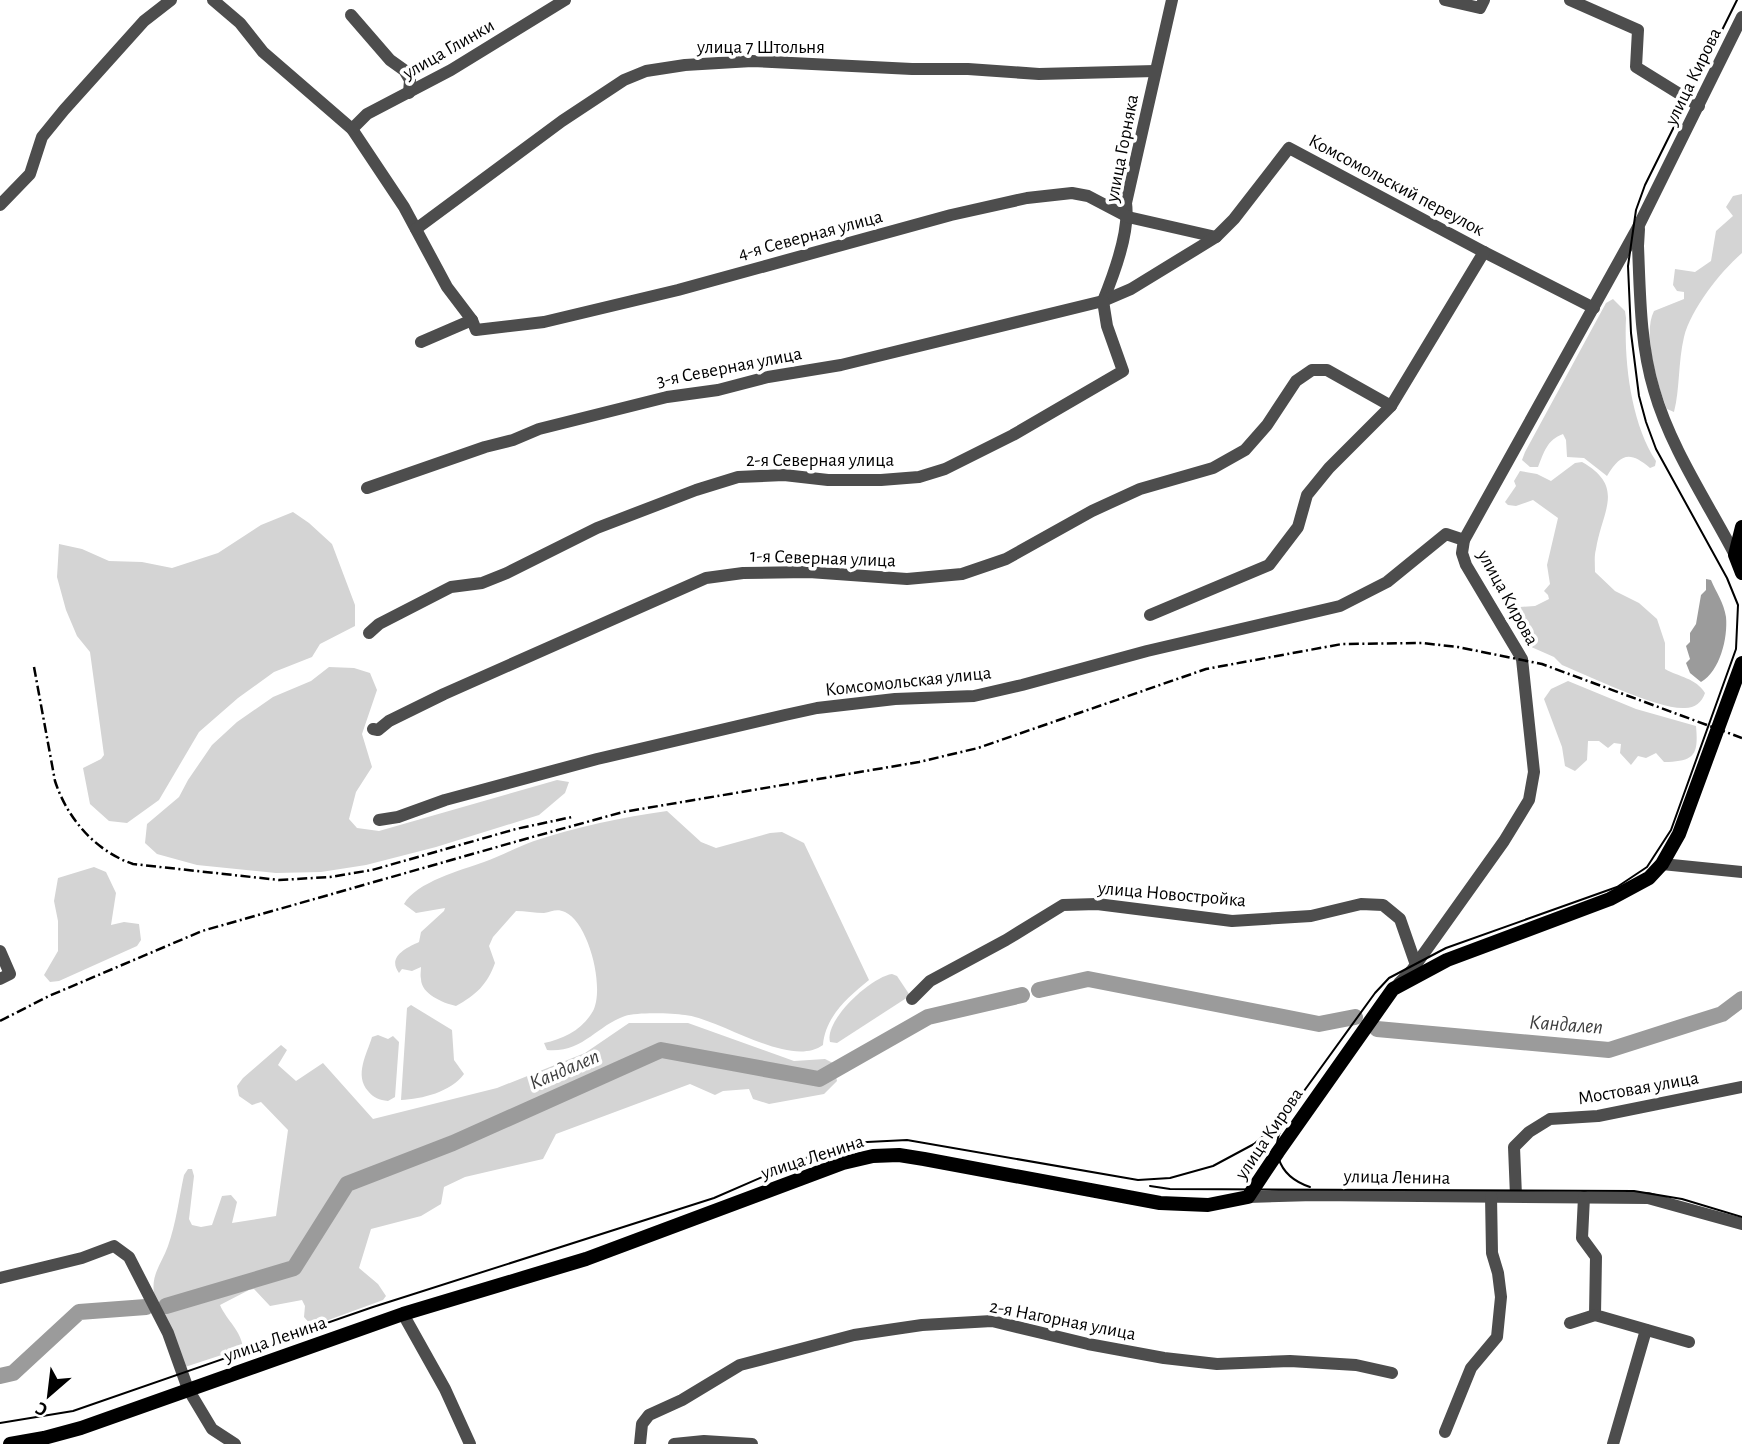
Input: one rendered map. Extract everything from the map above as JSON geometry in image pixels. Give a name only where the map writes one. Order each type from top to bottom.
[{"type":"main road","points":[[1735,555],[1742,526]]},
{"type":"main road","name":"улица Кирова","points":[[1735,555],[1742,573]]},
{"type":"main road","name":"улица Кирова","points":[[1248,1197],[1393,989],[1447,960],[1610,899],[1648,878],[1662,864],[1679,834],[1742,663]]},
{"type":"main road","name":"улица Ленина","points":[[10,1444],[81,1428],[403,1314],[586,1259],[805,1176],[873,1156],[924,1158],[1160,1203],[1208,1205],[1248,1197]]},
{"type":"street","points":[[0,205],[30,174],[42,137],[64,110],[144,20],[171,0]]},
{"type":"street","points":[[212,0],[240,23],[263,52],[352,129],[416,229],[447,287],[472,320],[421,342]]},
{"type":"street","name":"улица Глинки","points":[[352,129],[367,114],[409,93],[565,0]]},
{"type":"street","name":"улица Горняка","points":[[1103,302],[1113,277],[1128,216],[1126,203],[1172,0]]},
{"type":"street","points":[[1445,0],[1480,8],[1484,0]]},
{"type":"street","points":[[1570,0],[1638,30],[1636,67],[1699,106]]},
{"type":"street","points":[[351,15],[390,60],[404,70],[410,80],[409,93]]},
{"type":"street","name":"улица Кирова","points":[[1393,989],[1416,965],[1504,841],[1529,800],[1534,772],[1522,659],[1466,565],[1462,553],[1464,540],[1639,226],[1742,17]]},
{"type":"street","name":"улица 7 Штольня","points":[[416,229],[562,121],[624,80],[646,71],[685,65],[752,61],[1039,74],[1155,71]]},
{"type":"street","name":"Комсомольский переулок","points":[[1103,302],[1131,289],[1216,237],[1234,219],[1289,148],[1594,308]]},
{"type":"street","name":"4-я Северная улица","points":[[472,320],[476,330],[544,322],[678,290],[951,215],[1027,198],[1072,193],[1088,196],[1128,216],[1216,237]]},
{"type":"street","name":"улица Кирова","points":[[1639,226],[1644,344],[1654,391],[1677,446],[1735,555]]},
{"type":"street","points":[[1150,615],[1269,565],[1298,527],[1307,495],[1329,468],[1391,406],[1484,252]]},
{"type":"street","name":"3-я Северная улица","points":[[367,488],[573,420],[667,397],[718,390],[768,377],[841,365],[1103,302]]},
{"type":"street","name":"2-я Северная улица","points":[[369,633],[379,624],[451,587],[482,583],[597,527],[738,477],[784,475],[828,480],[881,480],[919,477],[945,469],[1023,429],[1123,371],[1107,326],[1103,302]]},
{"type":"street","name":"1-я Северная улица","points":[[373,729],[378,730],[389,721],[444,694],[706,578],[743,573],[809,572],[907,579],[962,574],[1006,559],[1093,511],[1140,489],[1213,468],[1245,450],[1267,425],[1296,381],[1312,370],[1327,370],[1391,406]]},
{"type":"street","points":[[1719,524],[1731,528],[1742,526]]},
{"type":"street","name":"Комсомольская улица","points":[[379,820],[398,817],[445,800],[597,759],[785,715],[817,708],[895,699],[974,696],[1147,651],[1340,606],[1387,582],[1446,534],[1464,540]]},
{"type":"street","points":[[1662,864],[1742,872]]},
{"type":"street","name":"улица Новостройка","points":[[912,999],[930,981],[1006,940],[1063,905],[1097,904],[1232,921],[1311,916],[1361,904],[1383,905],[1401,919],[1416,965]]},
{"type":"street","points":[[0,951],[10,974],[0,979]]},
{"type":"street","name":"Мостовая улица","points":[[1516,1196],[1514,1147],[1550,1119],[1598,1116],[1742,1087]]},
{"type":"street","name":"улица Ленина","points":[[1248,1197],[1314,1195],[1648,1198],[1742,1224]]},
{"type":"street","points":[[1445,1432],[1471,1368],[1497,1337],[1500,1297],[1498,1273],[1492,1253],[1491,1196]]},
{"type":"street","points":[[1584,1197],[1583,1238],[1596,1256],[1595,1315]]},
{"type":"street","points":[[0,1278],[82,1258],[114,1246],[129,1257],[168,1333],[188,1389],[212,1429],[235,1444]]},
{"type":"street","points":[[403,1314],[445,1389],[470,1444]]},
{"type":"street","points":[[1570,1324],[1595,1315],[1689,1342]]},
{"type":"street","name":"2-я Нагорная улица","points":[[640,1444],[642,1424],[649,1415],[682,1400],[740,1365],[854,1335],[922,1325],[992,1321],[1088,1344],[1164,1358],[1217,1364],[1290,1361],[1356,1365],[1392,1373]]},
{"type":"street","points":[[1613,1444],[1646,1330]]},
{"type":"street","points":[[674,1444],[704,1441],[752,1444]]},
{"type":"shaded area","points":[[1742,194],[1742,253],[1708,291],[1688,326],[1682,346],[1674,412],[1667,409],[1650,346],[1654,311],[1684,299],[1684,292],[1677,291],[1673,285],[1675,269],[1695,272],[1711,261],[1716,231],[1733,216],[1726,207],[1733,196]]},
{"type":"shaded area","points":[[1613,299],[1625,311],[1626,354],[1631,392],[1640,429],[1656,461],[1655,466],[1650,468],[1637,459],[1626,457],[1617,463],[1607,476],[1584,458],[1567,457],[1563,434],[1550,443],[1538,467],[1530,467],[1522,460],[1525,452],[1606,303]]},
{"type":"shaded area","points":[[1582,462],[1604,481],[1607,490],[1608,501],[1595,552],[1595,572],[1615,591],[1639,603],[1657,619],[1665,643],[1665,669],[1692,681],[1705,693],[1695,706],[1685,708],[1659,704],[1562,665],[1554,657],[1529,646],[1520,624],[1505,604],[1510,595],[1514,596],[1520,607],[1535,606],[1549,599],[1544,591],[1550,584],[1547,565],[1558,518],[1533,500],[1516,506],[1508,505],[1505,502],[1516,486],[1514,481],[1520,471],[1537,474],[1551,481],[1575,463]]},
{"type":"shaded area","points":[[293,512],[332,544],[355,605],[355,626],[320,644],[312,657],[274,672],[238,698],[199,732],[159,800],[127,823],[109,821],[90,804],[83,768],[104,755],[90,652],[77,636],[57,577],[59,544],[82,549],[109,561],[142,562],[172,568],[218,553],[261,525]]},
{"type":"shaded area","points":[[1706,579],[1711,580],[1722,602],[1726,625],[1718,662],[1701,682],[1690,673],[1686,663],[1690,659],[1686,646],[1696,624],[1701,595],[1706,590]]},
{"type":"shaded area","points":[[329,667],[354,668],[370,673],[377,690],[362,734],[372,767],[356,792],[349,819],[357,828],[379,831],[557,780],[569,782],[565,793],[539,815],[436,847],[366,865],[321,872],[276,873],[197,865],[157,854],[145,843],[147,824],[179,797],[212,745],[237,722],[273,697],[311,681]]},
{"type":"shaded area","points":[[1568,681],[1636,709],[1696,726],[1695,751],[1688,758],[1664,762],[1656,753],[1646,758],[1638,756],[1631,765],[1620,753],[1621,744],[1614,743],[1608,748],[1599,741],[1588,741],[1587,760],[1575,771],[1565,766],[1562,747],[1544,699],[1551,689]]},
{"type":"shaded area","points":[[667,811],[701,842],[716,848],[782,832],[804,843],[869,980],[833,1017],[823,1045],[809,1051],[793,1051],[755,1041],[700,1018],[646,1013],[615,1020],[570,1047],[547,1050],[544,1043],[566,1036],[584,1023],[593,1011],[596,1001],[596,972],[588,942],[574,918],[559,910],[544,913],[516,911],[493,937],[489,946],[495,963],[488,977],[475,993],[456,1006],[439,1000],[425,989],[421,967],[412,971],[402,969],[399,973],[395,962],[397,958],[404,950],[419,942],[421,932],[445,908],[416,913],[404,904],[418,889],[550,836],[600,823]]},
{"type":"shaded area","points":[[94,867],[106,872],[116,893],[111,925],[124,922],[139,924],[141,940],[137,946],[59,981],[50,982],[44,975],[58,951],[58,921],[54,901],[58,878]]},
{"type":"shaded area","points":[[892,974],[897,976],[909,994],[908,997],[837,1043],[830,1042],[834,1023],[851,1001],[873,983]]},
{"type":"shaded area","points":[[411,1005],[452,1030],[454,1060],[464,1074],[444,1090],[401,1100],[407,1008]]},
{"type":"shaded area","points":[[629,1023],[688,1023],[794,1061],[825,1059],[833,1063],[837,1081],[824,1094],[769,1104],[753,1099],[749,1089],[723,1091],[715,1095],[690,1084],[556,1134],[543,1159],[465,1177],[444,1187],[441,1204],[421,1216],[371,1229],[359,1268],[378,1284],[386,1296],[383,1300],[312,1326],[304,1317],[305,1306],[302,1300],[270,1306],[254,1289],[249,1290],[220,1305],[240,1336],[243,1348],[185,1367],[153,1286],[173,1229],[184,1175],[188,1169],[192,1169],[194,1176],[189,1219],[192,1225],[212,1225],[222,1196],[231,1195],[237,1202],[232,1223],[276,1216],[288,1130],[261,1102],[252,1105],[239,1096],[237,1086],[281,1045],[287,1050],[278,1065],[296,1081],[323,1063],[373,1119],[497,1088],[585,1053]]},
{"type":"shaded area","points":[[378,1035],[388,1039],[393,1036],[399,1042],[395,1097],[388,1101],[372,1095],[362,1078],[363,1064],[372,1037]]},
{"type":"waterway","name":"Кандалеп","points":[[1039,990],[1088,979],[1319,1024],[1355,1017]]},
{"type":"waterway","name":"Кандалеп","points":[[166,1306],[294,1268],[347,1184],[453,1143],[661,1050],[819,1079],[928,1017],[1022,995]]},
{"type":"waterway","name":"Кандалеп","points":[[1377,1029],[1609,1050],[1722,1014],[1742,999]]},
{"type":"waterway","name":"Кандалеп","points":[[0,1376],[13,1373],[79,1312],[146,1307]]},
{"type":"tram line","points":[[0,1423],[73,1411],[373,1307],[714,1198],[829,1148],[907,1140],[1138,1180],[1170,1178],[1213,1166],[1254,1144],[1276,1125],[1389,978],[1446,948],[1617,887],[1647,867],[1671,830],[1736,649],[1738,605],[1727,578],[1656,449],[1646,422],[1639,396],[1631,333],[1628,266],[1636,210],[1645,185],[1737,0]]},
{"type":"tram line","points":[[1288,1118],[1278,1139],[1279,1159],[1290,1176],[1310,1187]]},
{"type":"tram line","points":[[1150,1186],[1170,1189],[1634,1191],[1682,1199],[1742,1217]]},
{"type":"railway","points":[[0,1021],[49,996],[202,931],[518,841],[623,812],[919,762],[978,748],[1206,669],[1342,644],[1422,643],[1458,647],[1542,664],[1742,738]]},
{"type":"railway","points":[[34,667],[55,781],[60,795],[84,832],[106,851],[133,864],[279,880],[330,877],[372,870],[516,829],[572,817]]}]
